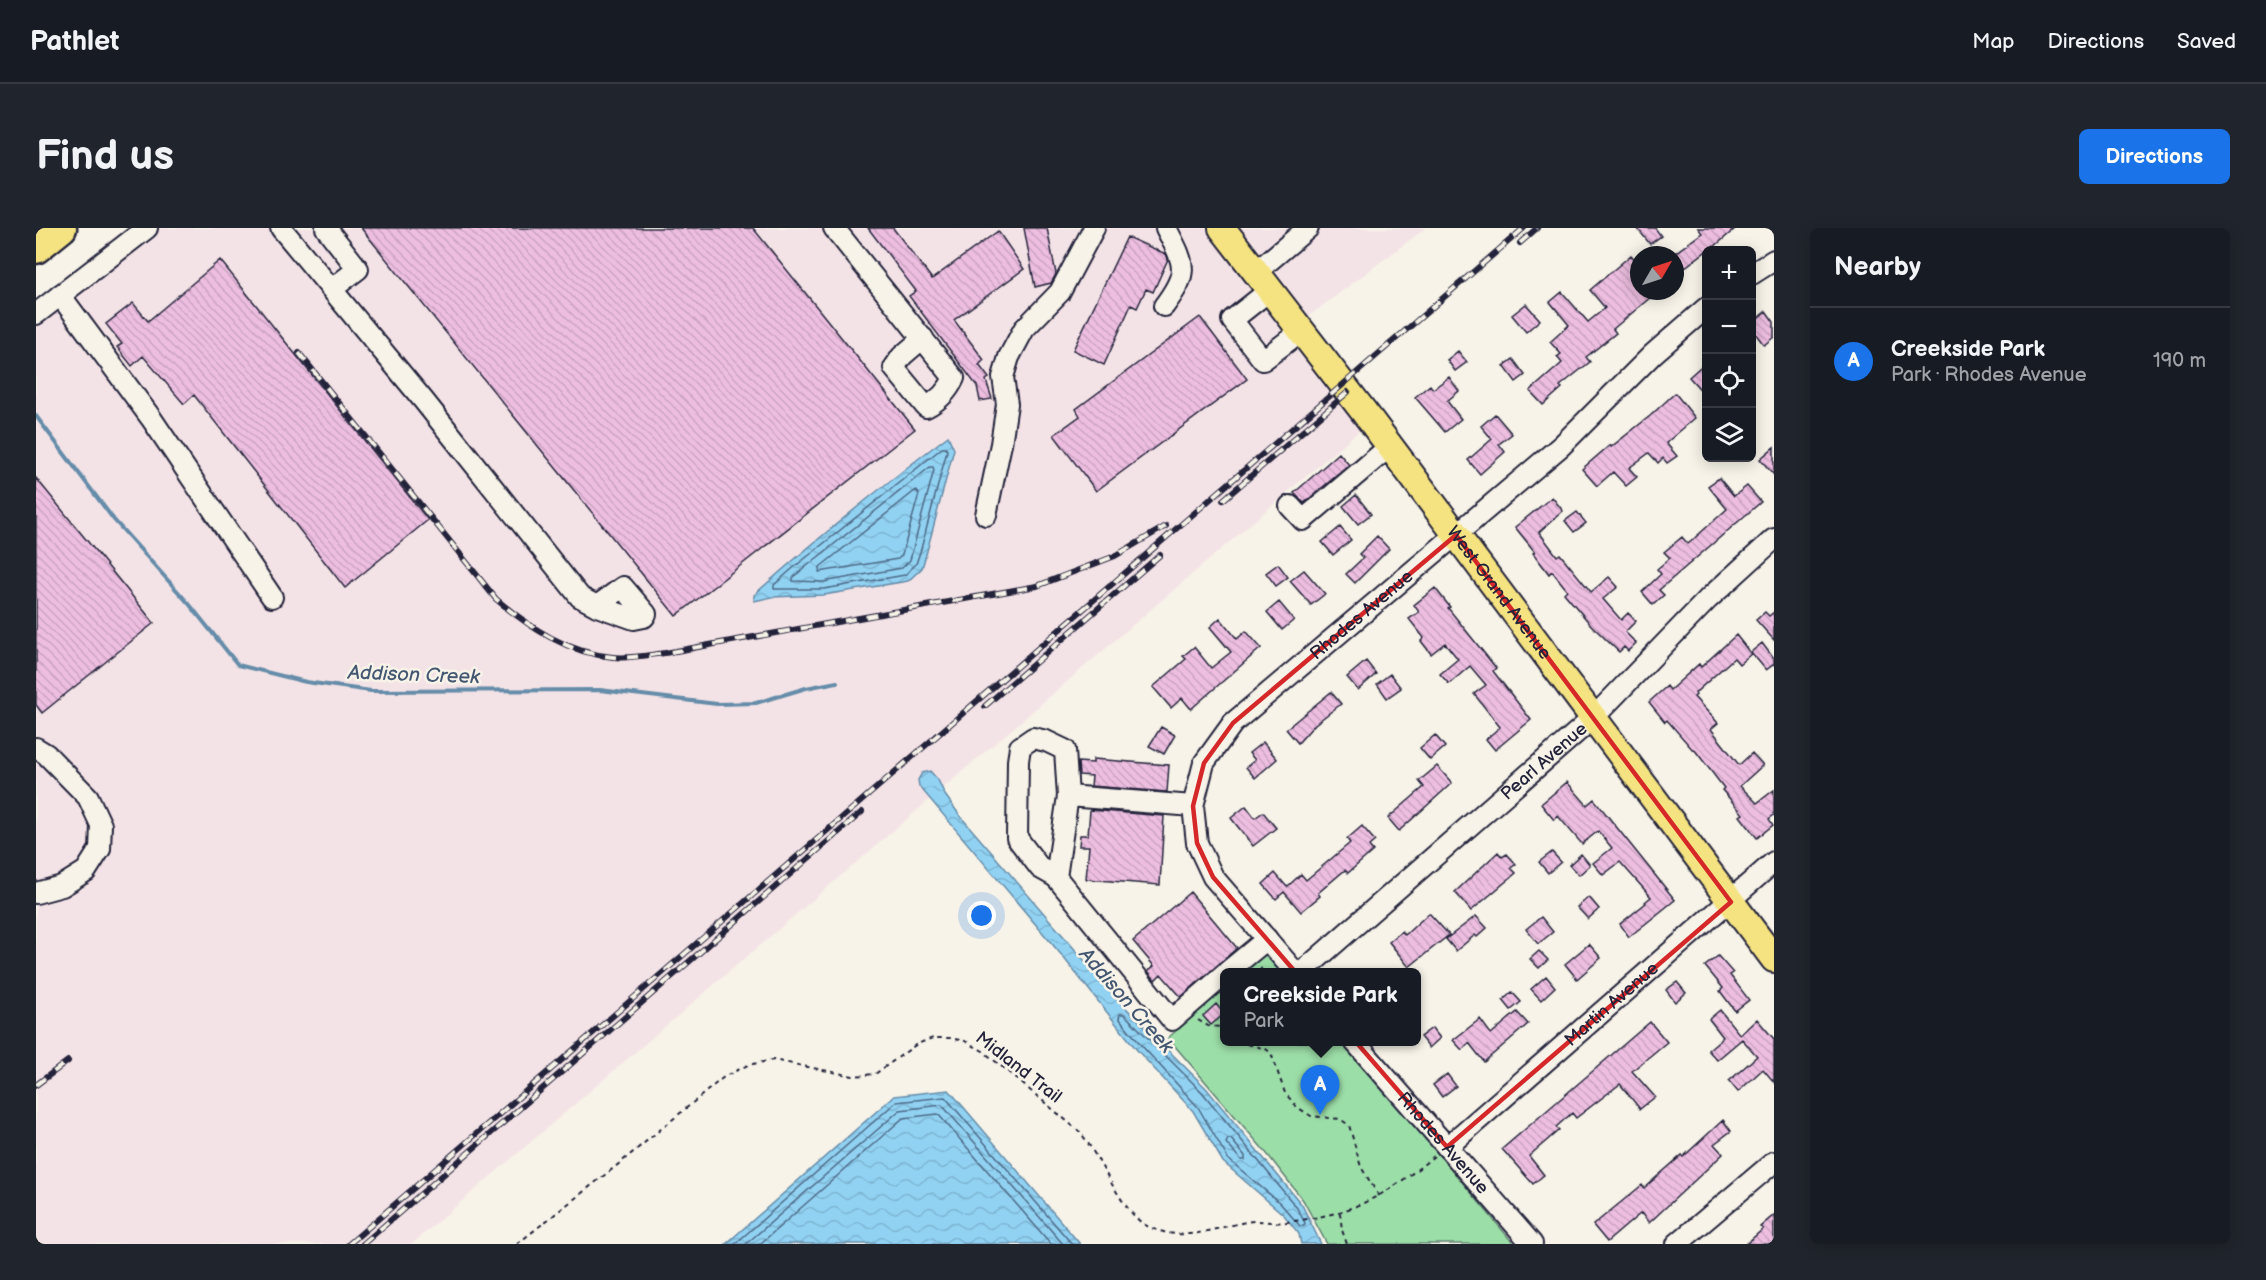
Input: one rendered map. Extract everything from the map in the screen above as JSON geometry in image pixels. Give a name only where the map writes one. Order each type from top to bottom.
[{"type":"highway","points":[[36,249],[62,228]]},
{"type":"main road","name":"West Grand Avenue","points":[[1222,228],[1774,958]]},
{"type":"street","points":[[36,314],[147,228]]},
{"type":"street","points":[[281,228],[580,597],[597,606]]},
{"type":"street","points":[[326,228],[358,268],[332,289]]},
{"type":"street","points":[[834,228],[923,338]]},
{"type":"street","points":[[986,514],[1007,404],[1003,377],[1009,357],[1024,328],[1060,292],[1094,228]]},
{"type":"street","points":[[1164,306],[1177,288],[1182,273],[1182,258],[1166,228]]},
{"type":"street","points":[[1301,331],[1263,360],[1232,320],[1308,228]]},
{"type":"street","points":[[1756,271],[1774,260]]},
{"type":"street","points":[[60,296],[151,418],[272,597]]},
{"type":"street","name":"Rhodes Avenue","points":[[1292,968],[1213,877],[1197,843],[1193,806],[1204,762],[1233,723],[1561,446],[1653,354],[1702,312]]},
{"type":"street","points":[[1290,506],[1303,520],[1389,447]]},
{"type":"street","name":"Pearl Avenue","points":[[1307,968],[1593,718],[1708,599],[1774,539]]},
{"type":"street","points":[[1056,877],[1068,796],[1065,750],[1033,738],[1020,747],[1017,838],[1040,868],[1056,877],[1172,1020],[1220,979]]},
{"type":"street","points":[[36,748],[46,753],[88,796],[101,825],[100,849],[86,871],[62,886],[36,893]]},
{"type":"street","points":[[1068,796],[1193,806]]},
{"type":"street","name":"Martin Avenue","points":[[1447,1147],[1731,902],[1774,862]]},
{"type":"street","points":[[1233,968],[1267,939]]},
{"type":"street","name":"Rhodes Avenue","points":[[1359,1046],[1532,1244]]},
{"type":"street","points":[[1677,1244],[1774,1162]]},
{"type":"path","points":[[1184,1010],[1208,1026],[1220,1027]]},
{"type":"path","name":"Midland Trail","points":[[517,1244],[621,1164],[725,1076],[748,1065],[773,1060],[853,1076],[875,1074],[917,1044],[933,1038],[965,1041],[983,1051],[1080,1132],[1092,1147],[1128,1207],[1143,1224],[1162,1234],[1181,1237],[1199,1235],[1245,1222],[1286,1222],[1340,1213],[1362,1206],[1379,1196],[1447,1147]]},
{"type":"path","points":[[1256,1046],[1271,1053],[1285,1093],[1297,1107],[1311,1116],[1340,1119],[1349,1125],[1361,1167],[1379,1196]]},
{"type":"path","points":[[1340,1213],[1347,1244]]},
{"type":"highlighted area","points":[[1456,535],[1731,902],[1447,1147],[1213,877],[1197,843],[1193,806],[1204,763],[1233,723]]},
{"type":"shaded area","points":[[147,228],[1220,228],[1367,424],[412,1244],[36,1244],[36,314]]},
{"type":"shaded area","points":[[1241,228],[1426,228],[1309,316]]},
{"type":"green space","points":[[1260,954],[1272,957],[1282,968],[1244,968]]},
{"type":"green space","points":[[1220,991],[1220,1046],[1348,1046],[1514,1244],[1327,1244],[1303,1200],[1268,1155],[1168,1038]]},
{"type":"water","points":[[948,436],[954,449],[927,551],[922,568],[908,581],[824,595],[772,597],[754,601],[754,595],[801,554]]},
{"type":"water","points":[[930,771],[961,817],[1121,1003],[1206,1088],[1302,1205],[1321,1244],[1301,1244],[1299,1234],[1284,1215],[1223,1162],[1193,1111],[1137,1050],[1059,952],[919,786],[918,780],[922,773]]},
{"type":"water","points":[[949,1090],[1080,1244],[726,1244],[894,1096]]},
{"type":"building","points":[[361,228],[753,228],[915,429],[676,616]]},
{"type":"building","points":[[868,228],[893,228],[932,279],[998,231],[1024,269],[954,320],[984,360],[979,365],[989,378],[986,380],[992,399],[980,401],[977,386],[909,296],[916,291]]},
{"type":"building","points":[[1024,228],[1047,228],[1056,274],[1051,283],[1035,287]]},
{"type":"building","points":[[1637,228],[1655,228],[1661,236],[1650,244]]},
{"type":"building","points":[[1698,228],[1736,228],[1715,246],[1702,246],[1702,254],[1684,268],[1684,246],[1702,233]]},
{"type":"building","points":[[1127,237],[1166,254],[1168,259],[1153,292],[1146,289],[1137,308],[1131,305],[1104,365],[1073,350]]},
{"type":"building","points":[[1630,256],[1630,300],[1647,300],[1613,329],[1616,333],[1586,357],[1590,362],[1560,386],[1562,388],[1543,405],[1530,391],[1562,363],[1557,357],[1561,354],[1550,342],[1569,325],[1550,302],[1562,292],[1588,322],[1605,308],[1590,290]]},
{"type":"building","points":[[220,260],[428,520],[345,588],[194,395],[184,404],[143,356],[132,366],[117,347],[122,344],[106,324],[133,303],[148,321]]},
{"type":"building","points":[[1526,304],[1540,320],[1526,332],[1512,315]]},
{"type":"building","points":[[1766,311],[1774,322],[1774,337],[1764,345],[1756,334],[1756,320]]},
{"type":"building","points":[[1200,317],[1247,379],[1096,491],[1054,435],[1080,416],[1076,409]]},
{"type":"building","points":[[1458,351],[1467,362],[1455,371],[1447,360]]},
{"type":"building","points":[[1513,359],[1525,375],[1516,382],[1504,366]]},
{"type":"building","points":[[1702,365],[1702,391],[1689,377]]},
{"type":"building","points":[[1449,377],[1459,391],[1447,401],[1461,419],[1445,432],[1415,397],[1430,385],[1433,389]]},
{"type":"building","points":[[1675,393],[1695,418],[1666,443],[1677,456],[1667,463],[1663,458],[1658,463],[1649,453],[1629,468],[1637,477],[1626,486],[1613,472],[1597,486],[1582,469],[1650,416]]},
{"type":"building","points":[[1495,414],[1512,434],[1499,444],[1505,452],[1480,474],[1468,460],[1492,439],[1481,426]]},
{"type":"building","points":[[1774,447],[1774,475],[1760,459]]},
{"type":"building","points":[[1339,453],[1349,465],[1304,503],[1294,493]]},
{"type":"building","points":[[36,478],[154,623],[42,713],[36,705]]},
{"type":"building","points":[[1719,478],[1734,496],[1747,486],[1761,502],[1659,590],[1664,595],[1653,605],[1642,592],[1661,574],[1657,569],[1670,558],[1664,552],[1682,537],[1688,544],[1727,509],[1708,486]]},
{"type":"building","points":[[1356,495],[1371,514],[1358,524],[1343,506]]},
{"type":"building","points":[[1552,497],[1563,511],[1539,532],[1557,556],[1560,554],[1591,592],[1609,577],[1618,587],[1603,599],[1621,620],[1628,613],[1636,621],[1625,632],[1636,643],[1628,651],[1624,647],[1619,652],[1591,625],[1564,593],[1567,590],[1552,571],[1549,574],[1515,527]]},
{"type":"building","points":[[1577,512],[1586,523],[1574,532],[1565,521]]},
{"type":"building","points":[[1340,527],[1351,540],[1333,555],[1322,542]]},
{"type":"building","points":[[1377,536],[1389,549],[1355,583],[1346,574],[1363,558],[1359,554]]},
{"type":"building","points":[[1278,564],[1288,577],[1276,586],[1266,573]]},
{"type":"building","points":[[1304,570],[1325,594],[1311,605],[1290,581]]},
{"type":"building","points":[[1435,588],[1496,668],[1493,671],[1531,720],[1495,750],[1486,739],[1500,727],[1474,694],[1486,685],[1470,666],[1449,684],[1440,674],[1458,659],[1445,643],[1431,654],[1421,641],[1424,638],[1409,619],[1419,612],[1414,605]]},
{"type":"building","points":[[1279,602],[1294,620],[1282,630],[1267,612]]},
{"type":"building","points":[[1765,612],[1769,616],[1774,612],[1774,640],[1756,620]]},
{"type":"building","points":[[1220,618],[1237,639],[1246,631],[1261,648],[1191,709],[1182,698],[1171,708],[1153,687],[1186,659],[1183,656],[1194,647],[1211,668],[1231,652],[1210,627]]},
{"type":"building","points":[[1736,635],[1751,654],[1739,664],[1734,658],[1695,693],[1694,697],[1718,723],[1711,729],[1739,765],[1752,753],[1763,765],[1740,786],[1757,803],[1774,790],[1774,815],[1769,819],[1773,825],[1757,838],[1740,816],[1743,814],[1722,790],[1724,788],[1694,749],[1667,720],[1665,722],[1649,702],[1667,686],[1670,690],[1699,664],[1701,667]]},
{"type":"building","points":[[1762,643],[1774,659],[1774,664],[1766,670],[1751,652]]},
{"type":"building","points":[[1366,661],[1376,674],[1358,690],[1347,677]]},
{"type":"building","points":[[1390,674],[1401,688],[1387,698],[1377,684]]},
{"type":"building","points":[[1331,692],[1341,704],[1315,724],[1298,743],[1286,729]]},
{"type":"building","points":[[1161,727],[1175,735],[1164,754],[1149,746]]},
{"type":"building","points":[[1435,735],[1445,747],[1430,760],[1420,748]]},
{"type":"building","points":[[1263,742],[1277,759],[1255,778],[1246,767],[1255,760],[1249,753]]},
{"type":"building","points":[[1093,759],[1169,765],[1167,792],[1091,786],[1092,776],[1079,775],[1078,762],[1093,763]]},
{"type":"building","points":[[1437,766],[1452,783],[1399,831],[1388,818],[1424,787],[1419,781]]},
{"type":"building","points":[[1567,782],[1587,805],[1594,799],[1675,900],[1629,937],[1620,924],[1651,897],[1620,862],[1603,875],[1593,863],[1612,848],[1598,831],[1582,844],[1558,816],[1554,820],[1541,804]]},
{"type":"building","points":[[1246,806],[1255,818],[1263,812],[1276,828],[1253,846],[1231,818]]},
{"type":"building","points":[[1090,810],[1164,816],[1160,885],[1086,879],[1089,846],[1079,846],[1080,835],[1088,835]]},
{"type":"building","points":[[1362,826],[1375,841],[1369,846],[1373,851],[1348,873],[1345,870],[1318,893],[1320,896],[1301,912],[1284,892],[1276,899],[1263,884],[1275,873],[1287,887],[1301,874],[1306,880],[1350,843],[1347,839]]},
{"type":"building","points":[[1498,852],[1502,857],[1507,854],[1516,864],[1511,868],[1516,873],[1471,911],[1455,892]]},
{"type":"building","points":[[1552,852],[1561,862],[1548,873],[1539,862]]},
{"type":"building","points":[[1581,854],[1590,865],[1579,875],[1569,865]]},
{"type":"building","points":[[1190,892],[1237,948],[1181,997],[1161,974],[1155,980],[1148,971],[1154,966],[1133,941]]},
{"type":"building","points":[[1589,897],[1599,909],[1588,919],[1577,907]]},
{"type":"building","points":[[1429,913],[1449,935],[1409,967],[1389,942],[1402,931],[1405,935]]},
{"type":"building","points":[[1476,916],[1487,928],[1456,951],[1446,939]]},
{"type":"building","points":[[1541,917],[1553,932],[1538,944],[1526,929]]},
{"type":"building","points":[[1589,944],[1601,958],[1577,979],[1565,964]]},
{"type":"building","points":[[1539,951],[1548,960],[1539,968],[1530,959]]},
{"type":"building","points":[[1718,956],[1733,973],[1730,975],[1749,1000],[1735,1011],[1720,991],[1723,988],[1705,966]]},
{"type":"building","points":[[1546,976],[1555,987],[1541,1000],[1531,989]]},
{"type":"building","points":[[1677,982],[1686,993],[1675,1002],[1666,990]]},
{"type":"building","points":[[1512,992],[1521,1002],[1511,1010],[1503,1000]]},
{"type":"building","points":[[1216,1004],[1220,1009],[1220,1017],[1211,1025],[1203,1016]]},
{"type":"building","points":[[1720,1010],[1740,1035],[1757,1019],[1774,1039],[1774,1082],[1763,1069],[1738,1092],[1729,1081],[1757,1056],[1742,1039],[1717,1060],[1708,1050],[1723,1037],[1709,1019]]},
{"type":"building","points":[[1517,1012],[1528,1024],[1484,1062],[1469,1043],[1462,1050],[1453,1040],[1480,1019],[1491,1034]]},
{"type":"building","points":[[1650,1022],[1667,1042],[1632,1071],[1655,1097],[1640,1109],[1620,1084],[1576,1118],[1572,1113],[1556,1127],[1559,1130],[1529,1156],[1544,1175],[1533,1184],[1502,1149]]},
{"type":"building","points":[[1432,1028],[1440,1038],[1429,1048],[1421,1036]]},
{"type":"building","points":[[1447,1074],[1456,1086],[1442,1097],[1433,1085]]},
{"type":"building","points":[[1723,1120],[1731,1131],[1714,1144],[1723,1154],[1649,1223],[1641,1213],[1607,1242],[1593,1225],[1642,1185],[1644,1188],[1682,1155],[1683,1157]]},
{"type":"building","points":[[1774,1215],[1774,1244],[1746,1244],[1763,1229],[1760,1227]]},
{"type":"waterway","name":"Addison Creek","points":[[36,416],[114,520],[190,605],[238,665],[306,682],[371,691],[600,690],[717,704],[756,703],[806,688],[837,682]]},
{"type":"railway","points":[[349,1244],[1524,228]]},
{"type":"railway","points":[[1520,243],[1537,228]]},
{"type":"railway","points":[[299,353],[496,599],[522,620],[550,637],[565,645],[596,655],[625,658],[665,653],[1037,586],[1115,556],[1166,526]]},
{"type":"railway","points":[[1223,500],[1348,392]]},
{"type":"railway","points":[[985,706],[1160,555]]},
{"type":"railway","points":[[363,1244],[862,812]]},
{"type":"railway","points":[[36,1085],[68,1061]]},
{"type":"place","name":"Creekside Park","points":[[1320,1115]]}]
